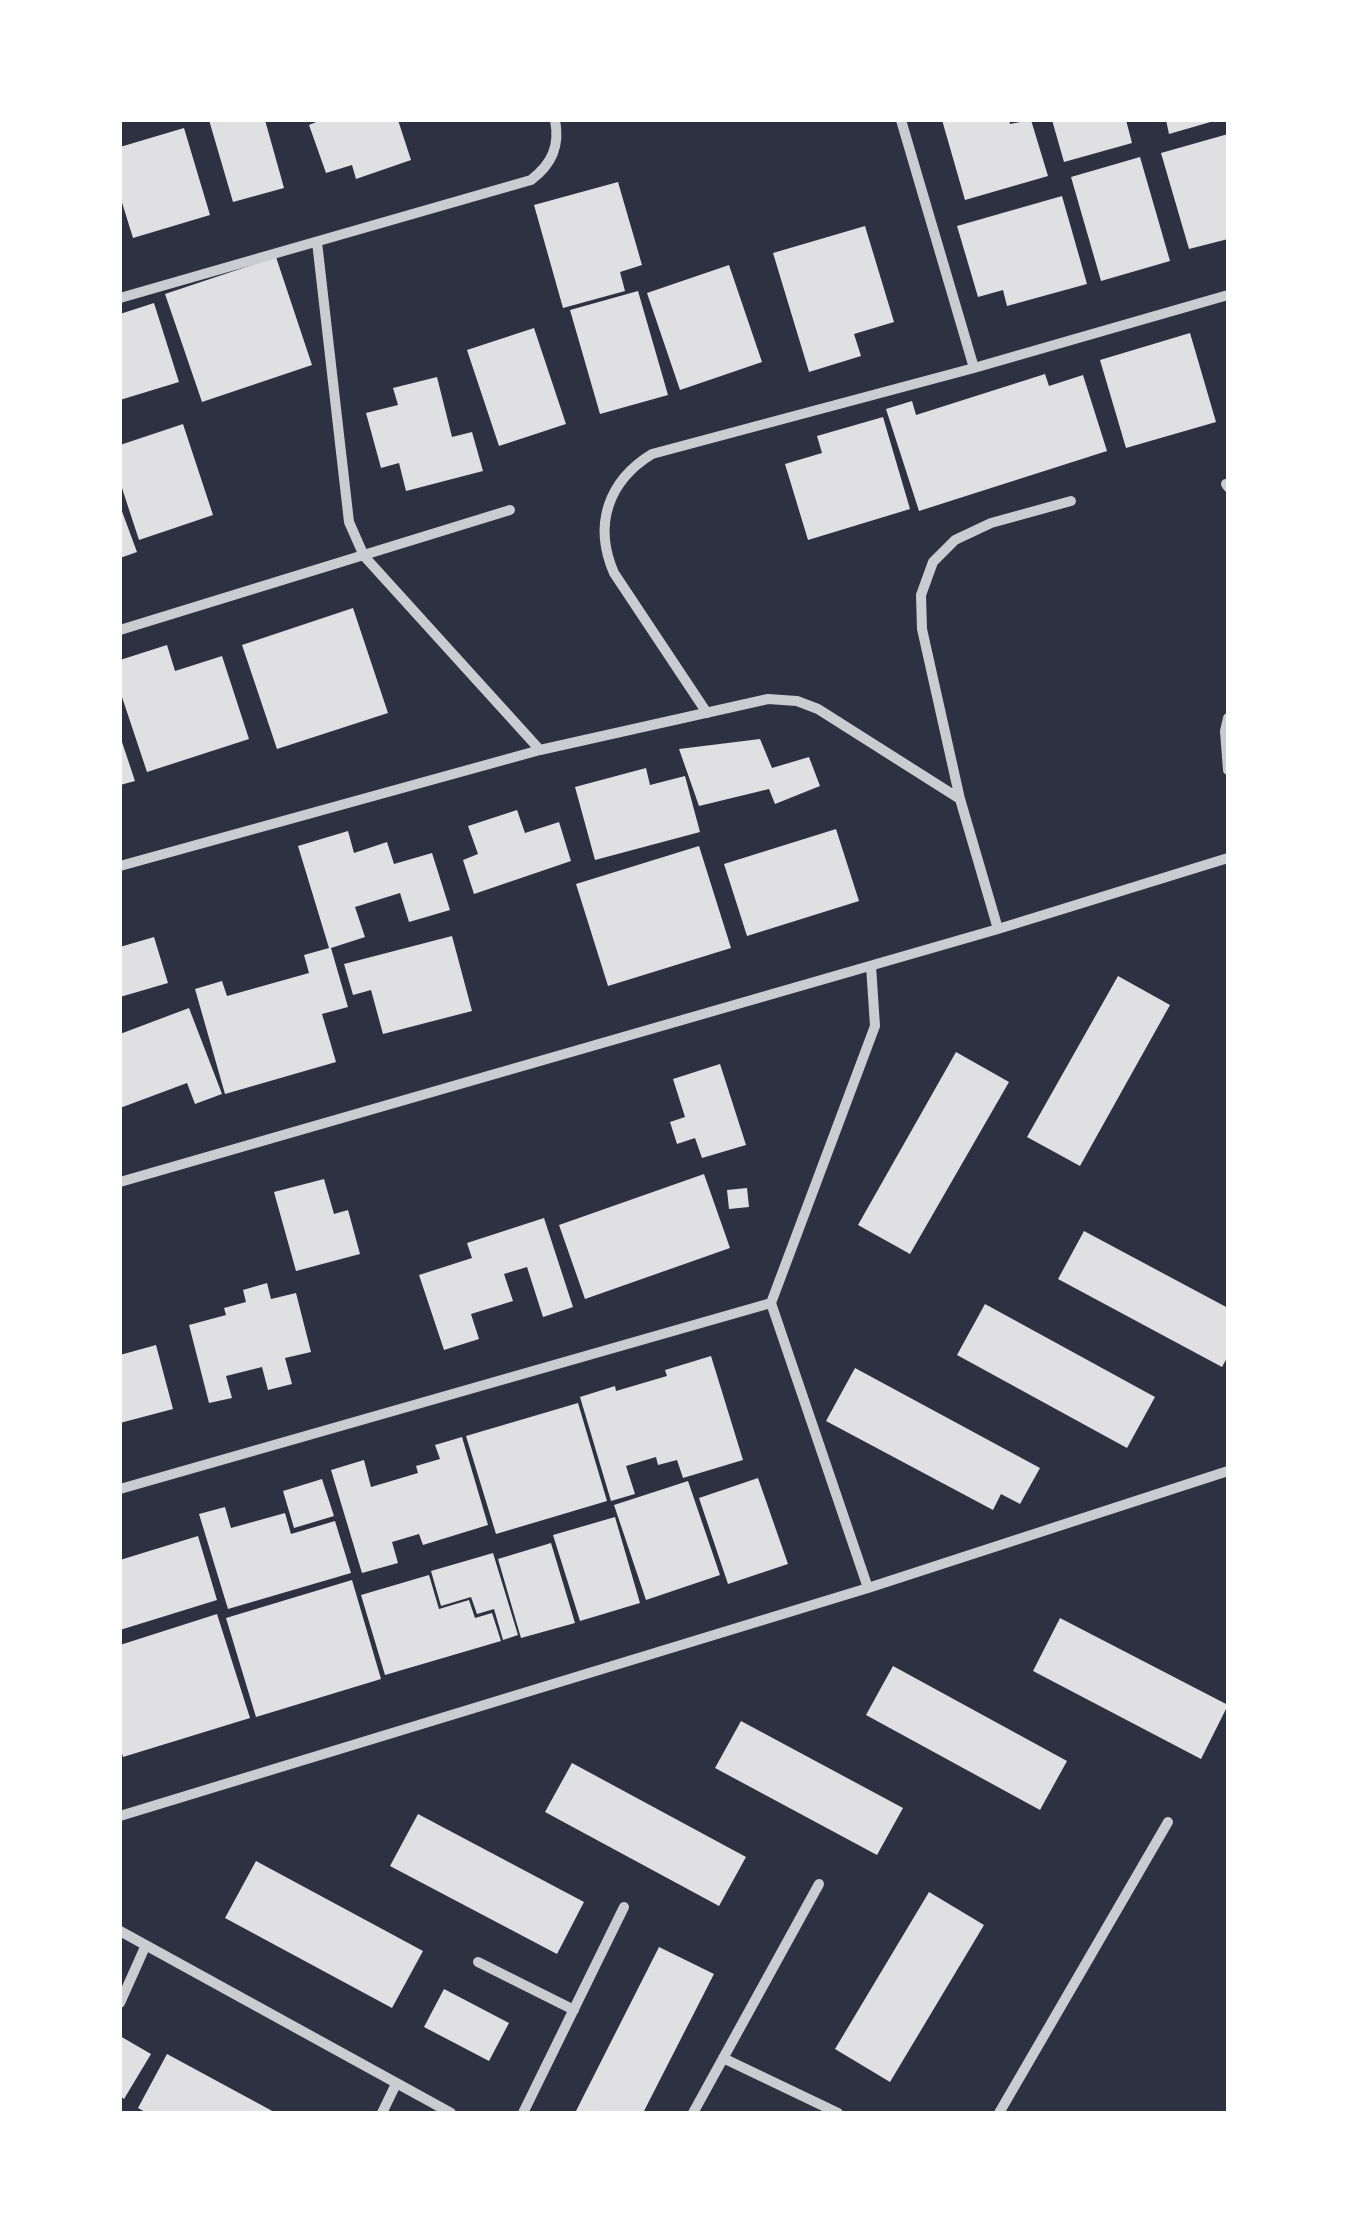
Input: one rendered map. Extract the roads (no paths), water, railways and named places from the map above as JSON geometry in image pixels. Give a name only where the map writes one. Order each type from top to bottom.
[{"type":"street","points":[[120,298],[530,180],[552,158],[558,134],[555,120]]},
{"type":"street","points":[[900,120],[974,368]]},
{"type":"street","points":[[317,242],[349,522],[364,556],[540,750]]},
{"type":"street","points":[[707,713],[606,554],[604,520],[608,503],[625,474],[652,454],[1228,295]]},
{"type":"street","points":[[998,929],[960,799],[922,629],[921,595],[933,562],[955,540],[991,522],[1070,501]]},
{"type":"street","points":[[120,630],[510,510]]},
{"type":"street","points":[[120,866],[540,750],[768,700],[797,701],[818,709],[960,799]]},
{"type":"street","points":[[1228,718],[1228,770]]},
{"type":"street","points":[[120,1182],[998,929],[1228,858]]},
{"type":"street","points":[[868,1588],[771,1302],[875,1026],[871,966]]},
{"type":"street","points":[[120,1489],[771,1302]]},
{"type":"street","points":[[120,1816],[868,1588],[1228,1471]]},
{"type":"street","points":[[999,2113],[1168,1822]]},
{"type":"street","points":[[693,2113],[819,1884]]},
{"type":"street","points":[[523,2113],[624,1907]]},
{"type":"street","points":[[120,1932],[451,2113]]},
{"type":"street","points":[[120,2004],[145,1947]]},
{"type":"street","points":[[478,1962],[574,2010]]},
{"type":"street","points":[[724,2058],[838,2113]]},
{"type":"street","points":[[382,2113],[396,2084]]}]
